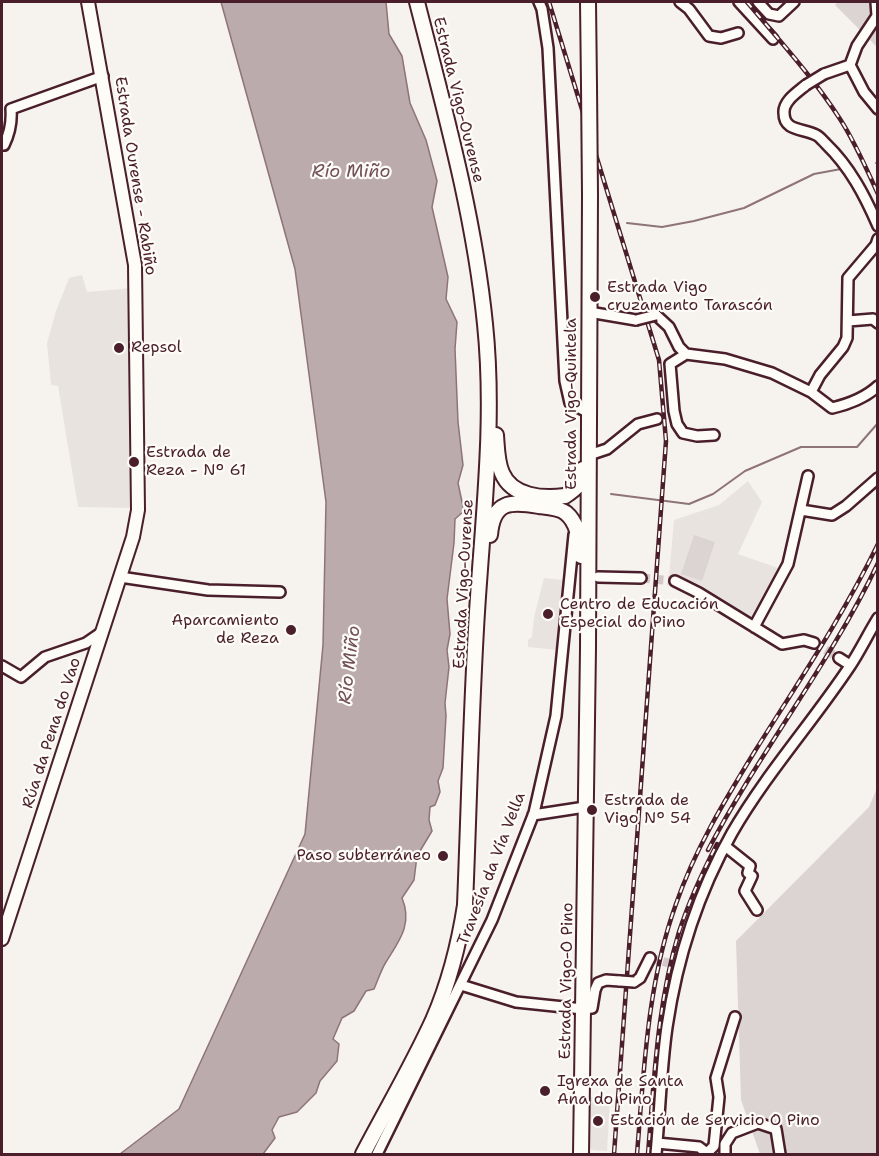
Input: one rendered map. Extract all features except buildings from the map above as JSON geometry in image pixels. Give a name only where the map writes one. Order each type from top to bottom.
[{"type":"highway","name":"Estrada Vigo-Ourense","points":[[363,1155],[433,1020],[459,943],[465,905],[477,615],[490,424],[485,326],[476,248],[460,171],[417,2]]},
{"type":"highway","name":"Estrada Vigo-Quintela","points":[[585,807],[588,600],[580,571],[589,455],[588,5]]},
{"type":"highway","points":[[485,326],[492,374],[498,454],[502,474],[511,486],[521,493],[531,495],[559,497],[572,492],[583,478],[584,426],[589,412]]},
{"type":"highway","points":[[474,705],[491,521],[496,512],[506,505],[519,502],[565,512],[578,531],[588,648]]},
{"type":"highway","name":"Estrada Vigo-O Pino","points":[[581,1155],[585,807]]},
{"type":"main road","name":"Estrada Ourense - Rabiño","points":[[88,2],[135,265],[138,510],[133,537]]},
{"type":"main road","name":"Rúa da Pena do Vao","points":[[2,939],[133,537]]},
{"type":"street","points":[[539,2],[546,28],[548,48],[565,381],[570,403],[589,412]]},
{"type":"street","points":[[680,2],[689,9],[709,36],[721,38],[738,33]]},
{"type":"street","points":[[739,2],[773,39]]},
{"type":"street","points":[[758,2],[769,14],[779,15],[794,2]]},
{"type":"street","points":[[876,2],[877,16],[857,46],[850,65],[864,92],[878,109]]},
{"type":"street","points":[[850,65],[824,74],[806,85],[787,102],[784,113],[787,124],[796,130],[815,134],[840,158],[866,198],[878,226]]},
{"type":"street","points":[[2,145],[8,136],[12,120],[11,109],[103,76]]},
{"type":"street","points":[[810,392],[847,338],[848,278],[876,245],[878,239]]},
{"type":"street","points":[[590,312],[636,320],[656,315],[669,327],[679,347],[686,354],[725,359],[772,373],[810,392],[832,408],[852,402],[876,388]]},
{"type":"street","points":[[848,321],[873,319],[878,323]]},
{"type":"street","points":[[686,354],[670,364],[677,424],[684,433],[697,436],[714,435]]},
{"type":"street","points":[[589,455],[607,449],[638,424],[657,419]]},
{"type":"street","points":[[754,627],[788,564],[808,476]]},
{"type":"street","points":[[801,510],[832,515],[878,478]]},
{"type":"street","points":[[580,571],[598,577],[641,578]]},
{"type":"street","name":"Travesía da Vía Vella","points":[[377,1155],[492,920],[533,815],[556,716],[580,571]]},
{"type":"street","points":[[588,600],[598,577]]},
{"type":"street","points":[[120,578],[208,590],[280,592]]},
{"type":"street","points":[[675,581],[699,592],[782,644],[804,640],[813,643]]},
{"type":"street","points":[[656,1155],[667,1028],[692,920],[707,882],[724,846],[767,779],[850,665],[878,618]]},
{"type":"street","points":[[2,666],[21,677],[45,657],[86,643],[102,632]]},
{"type":"street","points":[[838,658],[850,665]]},
{"type":"street","points":[[533,815],[585,807]]},
{"type":"street","points":[[724,846],[750,866],[748,873],[752,876],[745,891],[757,910]]},
{"type":"street","points":[[461,985],[516,1002],[592,1008],[598,983],[606,980],[634,982],[640,978],[650,958]]},
{"type":"street","points":[[657,1143],[699,1147],[707,1154],[714,1146],[719,1097],[716,1078],[735,1017]]},
{"type":"street","points":[[724,1155],[725,1144],[732,1133],[758,1123],[776,1129],[780,1155]]},
{"type":"shaded area","points":[[837,2],[877,2],[877,47],[835,5]]},
{"type":"shaded area","points":[[82,275],[87,292],[131,288],[133,508],[78,507],[58,386],[51,385],[47,343],[56,311],[69,278]]},
{"type":"shaded area","points":[[748,481],[762,502],[738,554],[778,568],[755,620],[750,620],[682,580],[669,576],[674,520],[719,505]]},
{"type":"shaded area","points":[[694,535],[715,542],[702,581],[681,574]]},
{"type":"shaded area","name":"Centro de Educación Especial do Pino","points":[[544,578],[563,580],[558,650],[528,647]]},
{"type":"shaded area","points":[[877,788],[877,1154],[760,1154],[741,1100],[736,941],[869,807]]},
{"type":"shaded area","name":"Estación de Servicio O Pino","points":[[586,1096],[610,1100],[607,1151],[592,1150],[586,1145]]},
{"type":"water","name":"Río Miño","points":[[221,2],[386,2],[389,34],[402,56],[410,103],[426,140],[437,181],[432,207],[448,277],[446,299],[457,322],[455,349],[458,422],[463,465],[458,483],[464,511],[455,519],[447,599],[450,634],[447,650],[449,667],[445,703],[443,768],[438,781],[440,792],[435,805],[430,807],[429,820],[432,831],[417,856],[414,880],[402,898],[406,916],[403,932],[384,965],[374,989],[366,991],[354,1011],[342,1018],[333,1039],[339,1044],[337,1061],[320,1081],[316,1093],[297,1112],[279,1117],[272,1130],[275,1138],[263,1154],[120,1154],[179,1109],[305,834],[323,645],[326,502],[295,269]]},
{"type":"waterway","points":[[627,223],[662,227],[694,221],[744,208],[814,174],[841,169]]},
{"type":"waterway","points":[[611,494],[689,504],[713,494],[745,471],[801,447],[857,447],[878,423]]},
{"type":"tunnel","points":[[657,419],[674,411]]},
{"type":"tunnel","points":[[641,578],[675,581]]},
{"type":"tunnel","points":[[814,643],[839,658]]},
{"type":"tunnel","points":[[650,958],[680,966]]},
{"type":"railway","points":[[549,2],[659,360],[666,441],[614,1154]]},
{"type":"railway","points":[[747,2],[830,103],[851,137],[878,194]]},
{"type":"railway","points":[[637,1154],[648,1028],[659,965],[676,904],[701,844],[722,806],[835,623],[878,544]]},
{"type":"railway","points":[[708,850],[728,813],[838,637],[878,563]]},
{"type":"railway","points":[[648,1154],[661,1015],[672,959],[687,909],[717,844]]},
{"type":"place","name":"Estrada Vigo cruzamento Tarascón","points":[[595,297]]},
{"type":"place","name":"Repsol","points":[[119,348]]},
{"type":"place","name":"Estrada de Reza - Nº 61","points":[[134,462]]},
{"type":"place","name":"Centro de Educación Especial do Pino","points":[[548,614]]},
{"type":"place","name":"Aparcamiento de Reza","points":[[291,630]]},
{"type":"place","name":"Estrada de Vigo Nº 54","points":[[592,810]]},
{"type":"place","name":"Paso subterráneo","points":[[443,856]]},
{"type":"place","name":"Igrexa de Santa Ana do Pino","points":[[545,1091]]},
{"type":"place","name":"Estación de Servicio O Pino","points":[[598,1121]]}]
